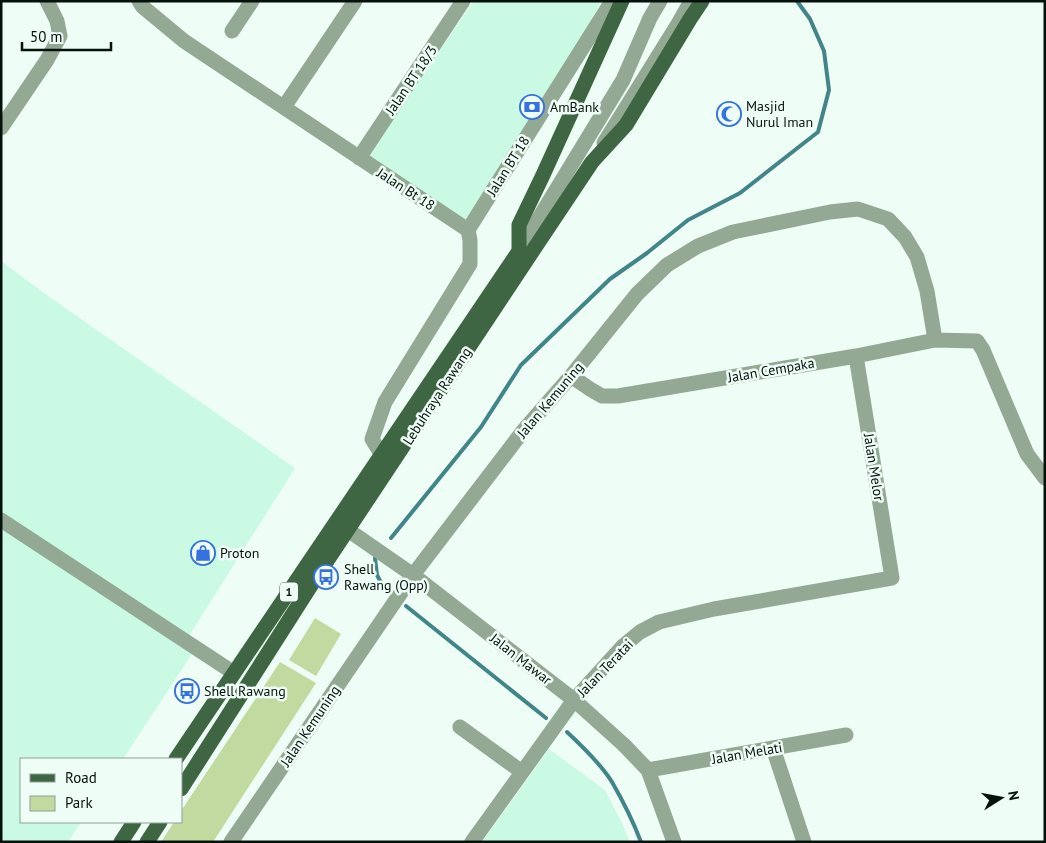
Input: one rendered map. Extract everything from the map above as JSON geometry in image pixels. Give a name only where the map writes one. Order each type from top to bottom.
[{"type":"main road","points":[[518,251],[519,225],[544,175],[622,1]]},
{"type":"main road","points":[[592,162],[626,125],[702,1]]},
{"type":"main road","name":"Lebuhraya Rawang","points":[[182,787],[319,573],[592,162]]},
{"type":"main road","name":"Lebuhraya Rawang","points":[[177,758],[518,251]]},
{"type":"main road","points":[[121,842],[133,823]]},
{"type":"main road","points":[[147,842],[159,823]]},
{"type":"street","points":[[1,128],[47,60],[60,36],[57,21],[47,1]]},
{"type":"street","name":"Jalan Bt 18","points":[[139,1],[143,7],[184,41],[468,230]]},
{"type":"street","points":[[232,31],[252,1]]},
{"type":"street","points":[[284,108],[354,1]]},
{"type":"street","name":"Jalan BT 18/3","points":[[359,158],[463,1]]},
{"type":"street","name":"Jalan BT 18","points":[[468,230],[612,1]]},
{"type":"street","name":"Lebuhraya Rawang","points":[[518,251],[623,80],[650,18],[660,1]]},
{"type":"street","name":"Lebuhraya Rawang","points":[[592,162],[691,1]]},
{"type":"street","name":"Jalan Kemuning","points":[[231,842],[413,575],[523,431],[571,376],[637,294],[668,265],[698,246],[733,232],[830,212],[858,209],[888,219],[905,237],[917,257],[927,291],[936,340]]},
{"type":"street","points":[[382,454],[372,439],[386,402],[470,264],[468,230]]},
{"type":"street","name":"Jalan Cempaka","points":[[571,376],[602,396],[618,396],[856,356],[936,340],[976,341],[984,350],[1027,454],[1045,478]]},
{"type":"street","name":"Jalan Melor","points":[[856,356],[892,578]]},
{"type":"street","points":[[1,520],[234,673]]},
{"type":"street","name":"Jalan Mawar","points":[[348,530],[413,575],[574,700],[624,745],[648,770],[674,842]]},
{"type":"street","name":"Jalan Teratai","points":[[472,842],[574,700],[623,646],[640,632],[659,622],[714,609],[892,578]]},
{"type":"street","points":[[460,727],[522,772]]},
{"type":"street","name":"Jalan Melati","points":[[648,770],[846,736]]},
{"type":"street","points":[[773,748],[804,842]]},
{"type":"shaded area","points":[[474,1],[601,1],[581,41],[464,222],[366,156]]},
{"type":"shaded area","points":[[1,261],[295,468],[189,636],[1,513]]},
{"type":"shaded area","points":[[1,528],[192,654],[124,758],[20,758],[20,823],[80,823],[68,842],[1,842]]},
{"type":"shaded area","points":[[549,749],[605,790],[630,842],[482,842]]},
{"type":"green space","points":[[315,618],[341,634],[316,676],[289,660]]},
{"type":"green space","points":[[280,662],[316,683],[213,842],[161,842],[173,823],[182,823],[182,809]]},
{"type":"waterway","points":[[391,538],[481,427],[521,365],[610,279],[647,253],[688,220],[740,193],[818,132],[829,90],[824,51],[810,19],[797,1]]},
{"type":"waterway","points":[[375,558],[377,575],[385,590]]},
{"type":"waterway","points":[[406,606],[546,718]]},
{"type":"waterway","points":[[567,732],[608,775],[635,826],[641,842]]},
{"type":"place","name":"AmBank","points":[[532,107]]},
{"type":"place","name":"Masjid Nurul Iman","points":[[729,114]]},
{"type":"place","name":"Proton","points":[[203,553]]},
{"type":"place","name":"Shell Rawang (Opp)","points":[[326,577]]},
{"type":"place","name":"Shell Rawang","points":[[187,691]]}]
